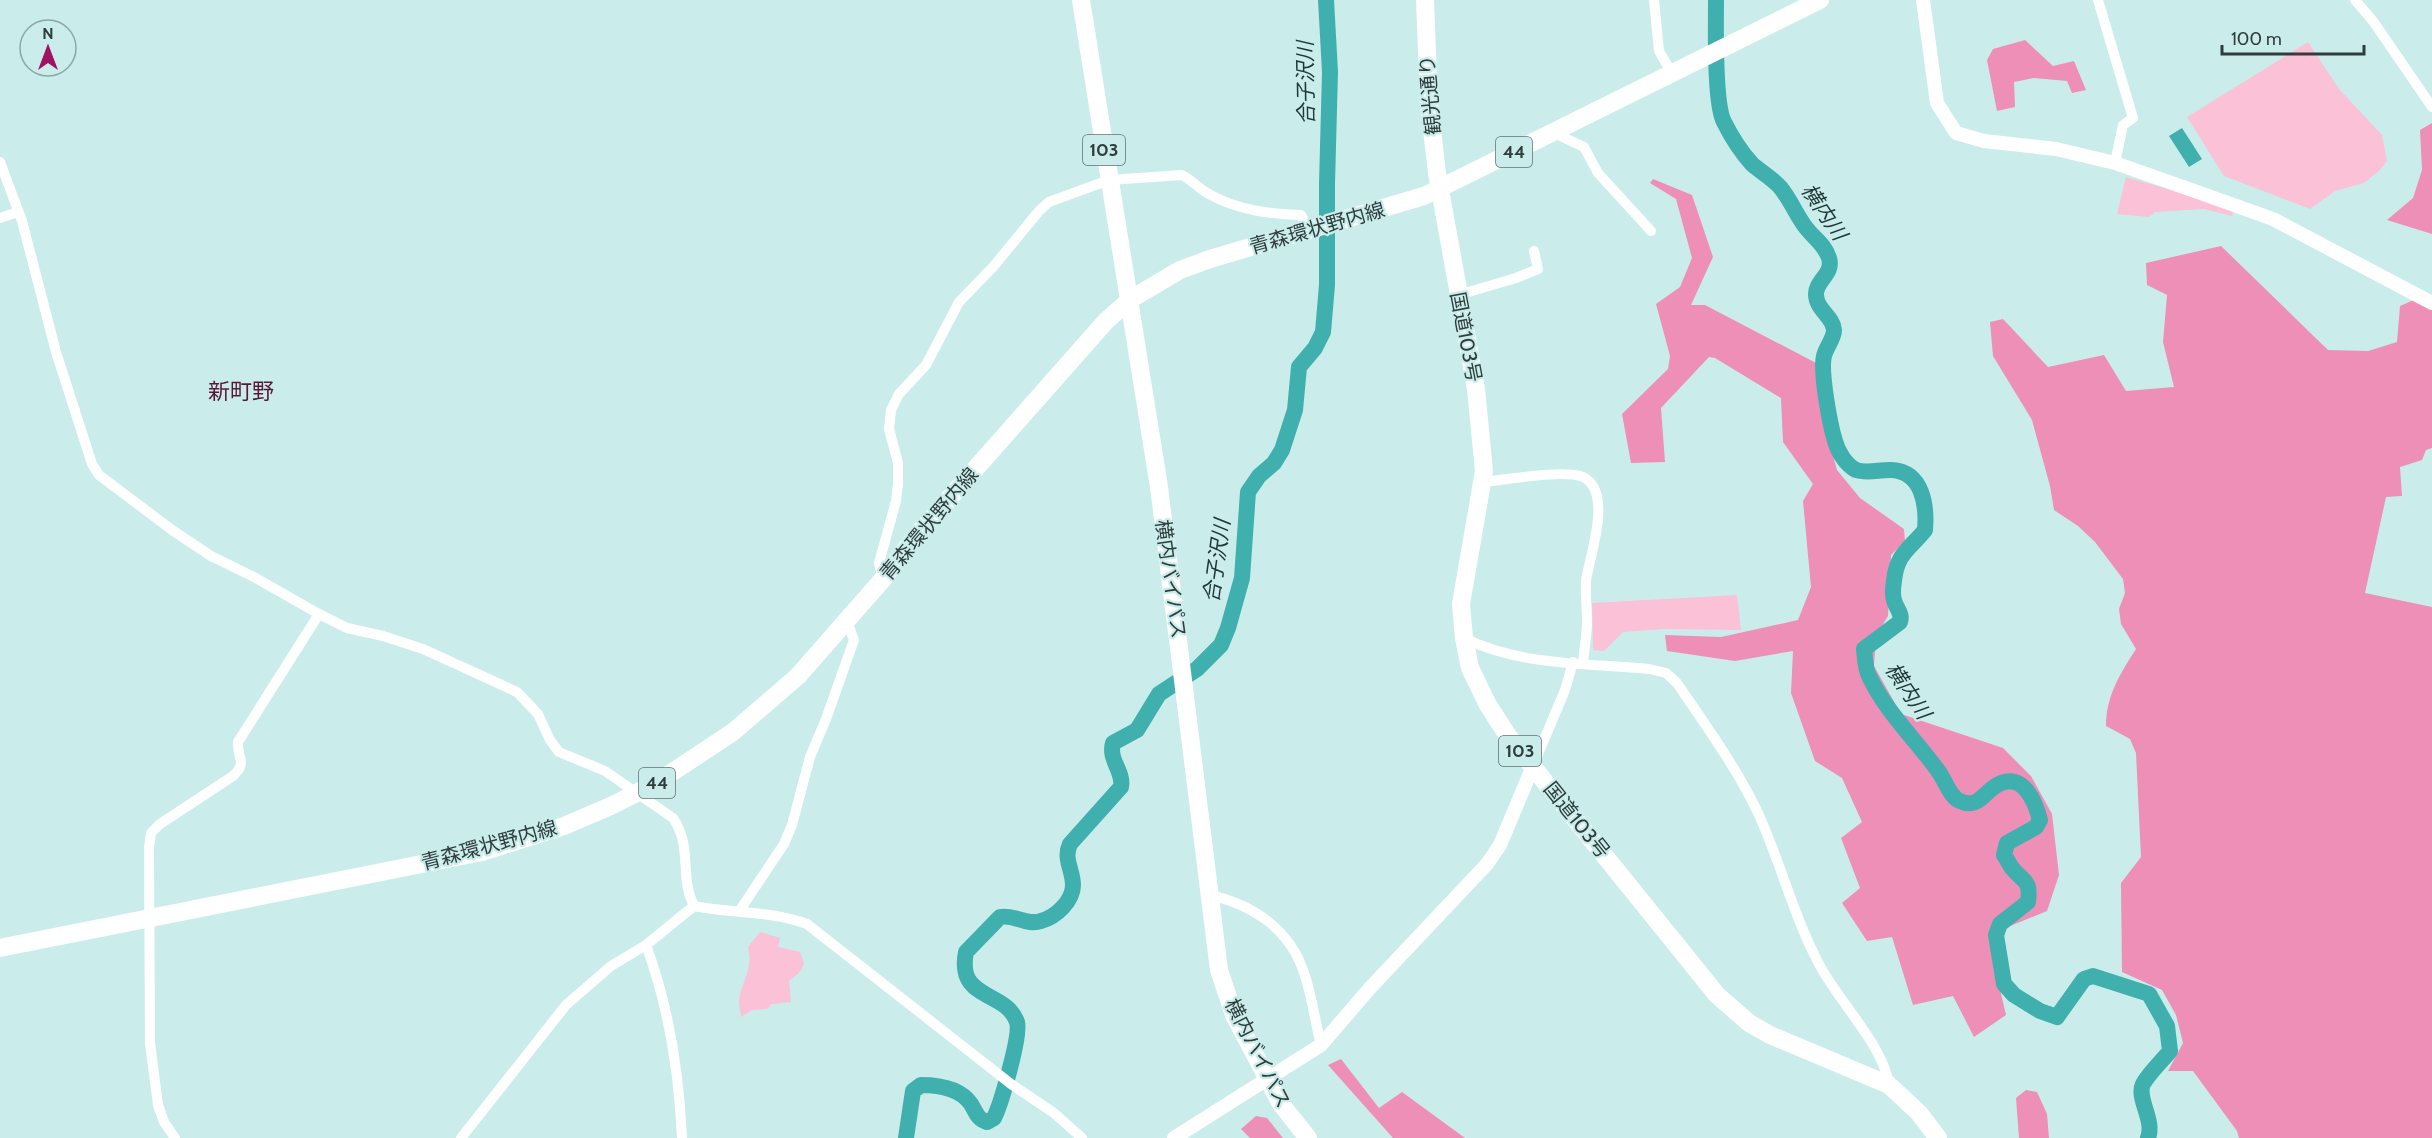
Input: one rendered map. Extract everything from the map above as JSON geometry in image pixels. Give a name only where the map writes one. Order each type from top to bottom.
[{"type":"main road","name":"横内バイパス","points":[[1081,0],[1109,180],[1131,299],[1159,487],[1220,970],[1234,1015],[1281,1104],[1308,1138]]},
{"type":"main road","name":"観光通り","points":[[1425,0],[1429,104],[1440,189]]},
{"type":"main road","name":"青森環状野内線","points":[[0,948],[482,852],[564,826],[656,783],[733,732],[798,676],[883,579],[916,536],[1091,336],[1131,299],[1180,270],[1424,196],[1744,40],[1820,0]]},
{"type":"main road","name":"国道103号","points":[[1440,189],[1476,389],[1483,482],[1461,604],[1464,638],[1470,668],[1488,705],[1508,736],[1717,995],[1736,1013],[1770,1035],[1889,1086],[1919,1113],[1938,1138]]},
{"type":"street","points":[[1654,0],[1659,51],[1681,71]]},
{"type":"street","points":[[1923,0],[1937,104],[1956,133],[1984,141],[2056,149],[2115,163],[2273,219],[2432,303]]},
{"type":"street","points":[[2098,0],[2133,118],[2123,125],[2115,163]]},
{"type":"street","points":[[2355,0],[2373,21],[2432,107]]},
{"type":"street","points":[[1554,133],[1584,147],[1598,173],[1651,231]]},
{"type":"street","points":[[0,162],[18,212],[46,305],[56,352],[92,464],[99,475],[211,556],[254,576],[319,614],[347,628],[383,636],[423,649],[517,692],[538,714],[550,740],[560,752],[605,771],[673,818],[681,829],[685,844],[686,885],[694,906]]},
{"type":"street","points":[[883,579],[879,563],[896,501],[898,484],[898,463],[889,429],[891,410],[899,394],[926,365],[959,302],[993,267],[1049,202],[1109,180],[1182,175],[1207,194],[1246,208],[1271,214],[1301,215],[1312,230]]},
{"type":"street","points":[[0,218],[18,212]]},
{"type":"street","points":[[1458,295],[1538,269],[1534,251]]},
{"type":"street","points":[[1174,1138],[1321,1045],[1370,988],[1486,864],[1500,844],[1578,663],[1587,624],[1586,580],[1596,539],[1598,516],[1597,501],[1591,483],[1586,478],[1569,474],[1483,482]]},
{"type":"street","points":[[174,1138],[164,1122],[158,1105],[150,1043],[149,848],[152,833],[160,824],[241,769],[242,761],[238,742],[319,614]]},
{"type":"street","points":[[740,910],[784,844],[792,825],[810,757],[854,640],[847,621]]},
{"type":"street","points":[[1464,638],[1483,647],[1516,656],[1649,669],[1666,673],[1677,683],[1741,779],[1760,818],[1818,963],[1887,1069],[1889,1086]]},
{"type":"street","points":[[1209,895],[1233,900],[1262,915],[1281,932],[1305,973],[1321,1045]]},
{"type":"street","points":[[461,1138],[566,1005],[611,966],[646,945],[694,906],[740,910],[794,919],[807,924],[1011,1084],[1054,1113],[1082,1138]]},
{"type":"street","points":[[646,945],[655,970],[676,1064],[682,1138]]},
{"type":"shaded area","points":[[2025,40],[2053,66],[2074,61],[2086,90],[2072,93],[2067,81],[2034,78],[2014,82],[2015,107],[1997,111],[1987,60],[1993,49]]},
{"type":"shaded area","points":[[2308,42],[2339,89],[2382,135],[2387,161],[2364,183],[2335,191],[2310,209],[2224,176],[2187,117]]},
{"type":"shaded area","points":[[2432,123],[2432,234],[2387,220],[2413,198],[2422,170],[2420,130]]},
{"type":"shaded area","points":[[2126,177],[2234,208],[2232,216],[2204,209],[2155,212],[2149,217],[2117,214]]},
{"type":"shaded area","points":[[1653,179],[1692,195],[1713,257],[1691,305],[1705,305],[1818,364],[1817,385],[1825,427],[1837,470],[1860,498],[1904,529],[1905,541],[1891,555],[1888,616],[1876,636],[1874,666],[1901,714],[2003,748],[2031,776],[2052,814],[2059,875],[2047,911],[2003,929],[1991,951],[2006,1015],[1974,1037],[1953,996],[1913,1005],[1892,937],[1867,941],[1842,903],[1860,888],[1841,838],[1862,822],[1842,778],[1815,761],[1791,693],[1793,651],[1735,661],[1667,651],[1665,635],[1721,637],[1798,620],[1811,587],[1803,501],[1813,484],[1783,442],[1781,398],[1715,358],[1709,357],[1661,408],[1665,462],[1631,463],[1622,414],[1668,369],[1670,356],[1656,304],[1680,287],[1692,258],[1676,199],[1650,183]]},
{"type":"shaded area","points":[[2221,246],[2328,350],[2368,351],[2397,342],[2400,306],[2416,299],[2432,310],[2432,448],[2426,450],[2422,460],[2400,467],[2402,496],[2386,497],[2365,593],[2432,607],[2432,1138],[2239,1138],[2237,1131],[2193,1071],[2168,1071],[2183,1043],[2176,1015],[2162,990],[2122,972],[2121,883],[2141,857],[2136,753],[2130,739],[2106,726],[2111,695],[2119,676],[2136,649],[2121,624],[2119,609],[2125,593],[2123,579],[2095,542],[2078,526],[2054,510],[2050,486],[2032,420],[1993,356],[1990,322],[2003,319],[2048,367],[2104,355],[2126,391],[2174,387],[2163,342],[2167,295],[2147,285],[2146,263]]},
{"type":"shaded area","points":[[1737,595],[1741,630],[1664,629],[1623,632],[1604,651],[1593,650],[1592,603]]},
{"type":"shaded area","points":[[760,932],[780,938],[778,947],[800,952],[804,964],[800,972],[789,981],[791,1002],[772,1004],[767,1009],[752,1010],[741,1017],[739,1003],[749,964],[748,947]]},
{"type":"shaded area","points":[[1341,1059],[1379,1108],[1402,1092],[1465,1138],[1393,1138],[1328,1065]]},
{"type":"shaded area","points":[[2026,1090],[2037,1092],[2047,1114],[2049,1138],[2019,1138],[2016,1098]]},
{"type":"shaded area","points":[[1256,1116],[1267,1118],[1283,1138],[1250,1138],[1241,1129]]},
{"type":"water","points":[[2182,128],[2202,159],[2189,167],[2169,136]]},
{"type":"waterway","name":"合子沢川","points":[[906,1138],[913,1091],[921,1085],[955,1091],[971,1104],[981,1119],[987,1122],[994,1118],[1013,1054],[1017,1022],[1003,1004],[975,987],[968,979],[965,968],[966,952],[1000,917],[1036,922],[1047,919],[1063,908],[1070,897],[1073,885],[1068,860],[1070,844],[1121,787],[1113,755],[1113,743],[1137,730],[1159,694],[1197,669],[1221,645],[1228,628],[1242,578],[1248,492],[1259,476],[1274,463],[1282,450],[1295,410],[1299,367],[1315,348],[1323,332],[1327,285],[1330,72],[1326,0]]},
{"type":"waterway","name":"横内川","points":[[1716,0],[1717,82],[1724,122],[1748,160],[1784,192],[1803,224],[1829,258],[1829,268],[1816,294],[1834,330],[1825,353],[1823,373],[1836,445],[1846,462],[1856,470],[1865,472],[1892,470],[1911,477],[1917,484],[1924,501],[1925,530],[1905,552],[1896,572],[1893,595],[1901,619],[1864,649],[1868,673],[1884,702],[1939,772],[1957,799],[1972,803],[1994,787],[2007,781],[2015,782],[2027,790],[2040,820],[2036,827],[2007,843],[2004,855],[2012,868],[2026,882],[2029,895],[2028,902],[2000,924],[1996,935],[2004,984],[2014,995],[2040,1011],[2057,1017],[2084,979],[2093,976],[2149,994],[2167,1026],[2170,1051],[2143,1084],[2141,1090],[2149,1124],[2148,1138]]},
{"type":"district","name":"新町野","points":[[241,391]]}]
